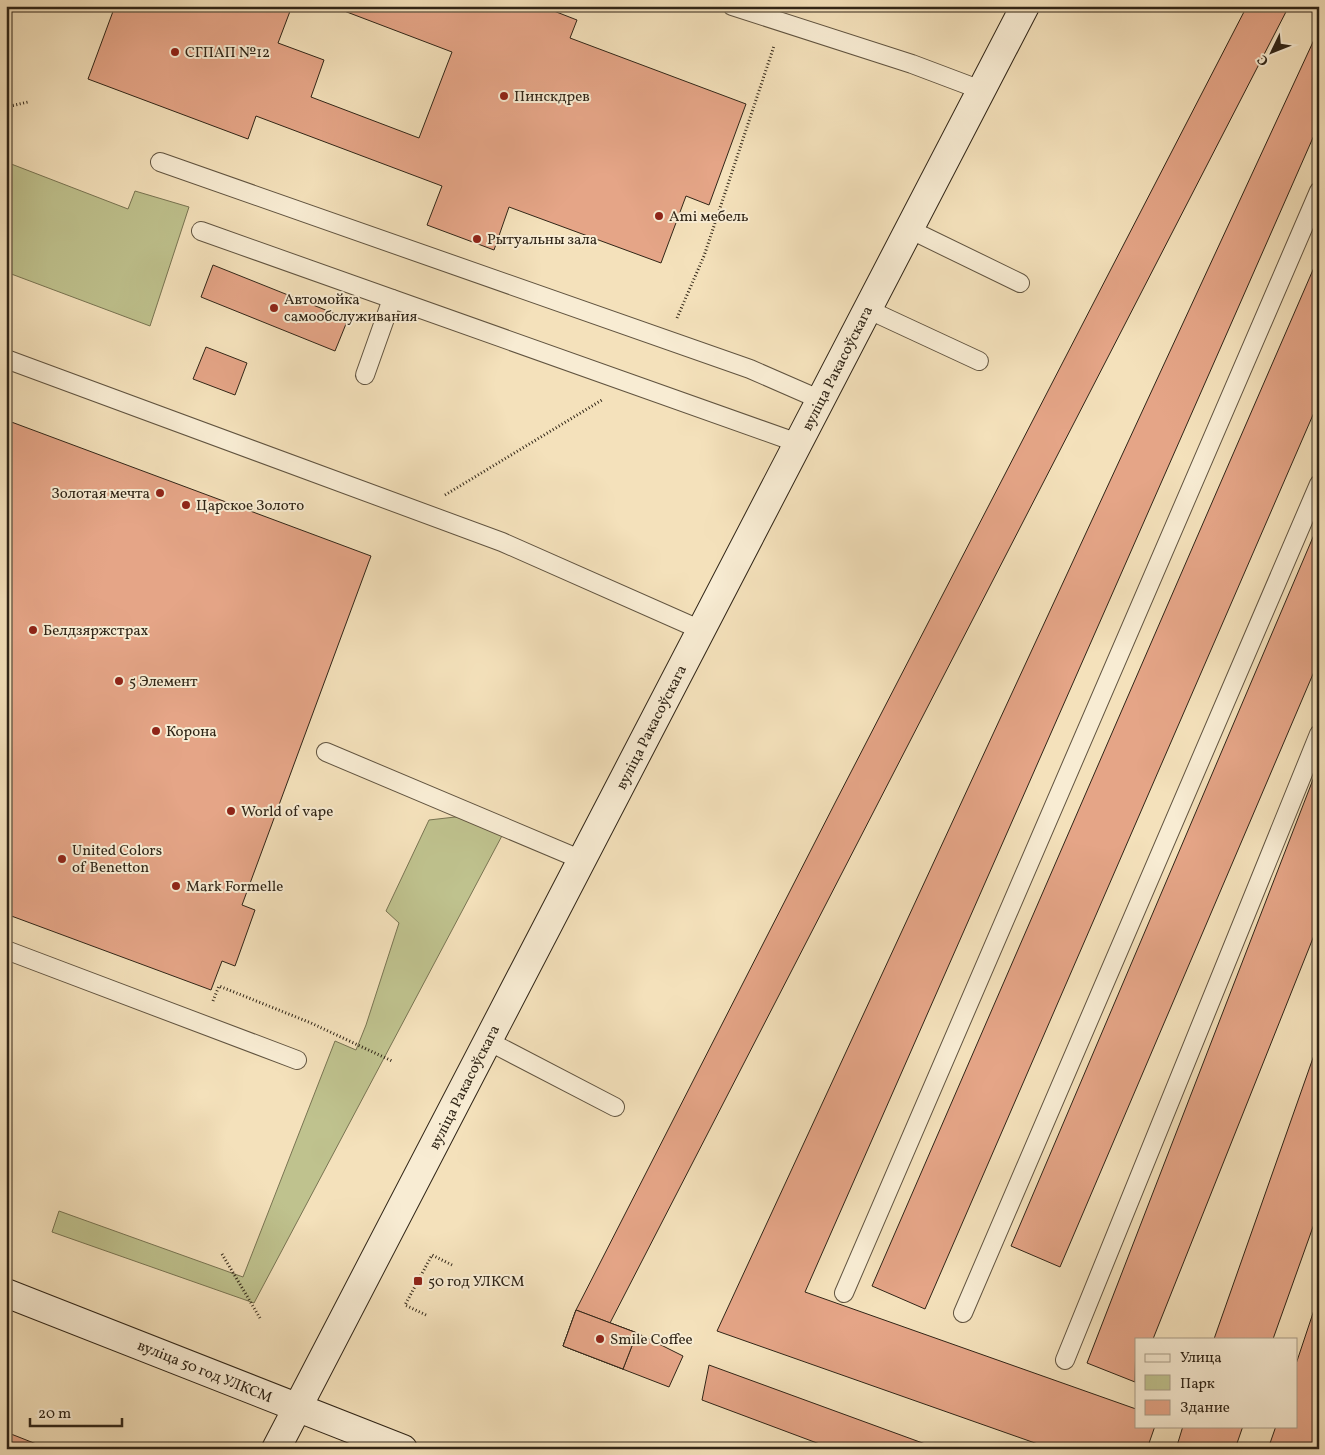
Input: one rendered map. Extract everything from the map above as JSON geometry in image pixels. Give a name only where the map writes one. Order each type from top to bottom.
[{"type":"main road","name":"вуліца Ракасоўскага","points":[[276,1449],[1025,6]]},
{"type":"main road","name":"вуліца 50 год УЛКСМ","points":[[6,1293],[403,1449]]},
{"type":"lane","points":[[732,6],[912,64],[981,90]]},
{"type":"lane","points":[[160,162],[750,369],[821,400]]},
{"type":"lane","points":[[844,1293],[1319,191]]},
{"type":"lane","points":[[910,229],[1020,283]]},
{"type":"lane","points":[[201,231],[798,443]]},
{"type":"lane","points":[[365,375],[392,299]]},
{"type":"lane","points":[[867,309],[951,350],[979,361]]},
{"type":"lane","points":[[6,359],[502,542],[701,630]]},
{"type":"lane","points":[[963,1313],[1319,484]]},
{"type":"lane","points":[[1065,1360],[1319,734]]},
{"type":"lane","points":[[326,752],[582,860]]},
{"type":"lane","points":[[6,950],[297,1060]]},
{"type":"lane","points":[[488,1041],[615,1107]]},
{"type":"path","points":[[668,340],[704,256],[782,22]]},
{"type":"path","points":[[6,108],[28,102]]},
{"type":"path","points":[[417,512],[630,383]]},
{"type":"path","points":[[204,998],[213,1001],[219,986],[311,1023],[392,1061]]},
{"type":"path","points":[[222,1254],[260,1318]]},
{"type":"path","points":[[426,1315],[405,1305],[432,1255],[452,1265]]},
{"type":"green space","points":[[6,162],[128,209],[135,191],[189,207],[150,326],[6,272]]},
{"type":"green space","points":[[464,816],[504,832],[254,1303],[52,1232],[59,1211],[243,1277],[335,1041],[356,1050],[399,923],[386,911],[429,820]]},
{"type":"building","points":[[115,6],[292,6],[278,43],[324,60],[311,97],[419,138],[452,52],[331,6],[541,6],[577,20],[570,38],[746,104],[709,205],[686,196],[661,263],[509,207],[494,250],[427,225],[442,186],[256,116],[248,139],[88,79]]},
{"type":"building","points":[[1247,6],[1289,6],[610,1323],[637,1333],[683,1356],[669,1387],[563,1346],[576,1310],[836,801]]},
{"type":"building","points":[[1319,29],[1319,124],[805,1292],[1135,1409],[1135,1428],[1154,1428],[1147,1449],[1052,1449],[717,1331]]},
{"type":"building","points":[[1319,256],[1319,401],[925,1309],[872,1286]]},
{"type":"building","name":"Автомойка самообслуживания","points":[[213,265],[348,319],[335,351],[201,297]]},
{"type":"building","points":[[206,347],[247,363],[235,395],[193,379]]},
{"type":"building","name":"Корона","points":[[6,420],[371,556],[242,905],[255,910],[235,966],[222,961],[211,990],[6,914]]},
{"type":"building","points":[[1319,523],[1319,660],[1060,1267],[1011,1246]]},
{"type":"building","points":[[1319,764],[1319,923],[1153,1338],[1135,1338],[1135,1382],[1087,1363]]},
{"type":"building","points":[[1319,1041],[1319,1210],[1273,1338],[1214,1338]]},
{"type":"building","points":[[1319,1295],[1319,1439],[1316,1449],[1268,1449],[1275,1428],[1298,1428],[1298,1358]]},
{"type":"building","name":"Smile Coffee","points":[[576,1310],[637,1333],[623,1369],[563,1346]]},
{"type":"building","name":"Smile Coffee","points":[[576,1310],[637,1333],[623,1369],[563,1346]]},
{"type":"building","points":[[709,1365],[939,1449],[833,1449],[702,1400]]},
{"type":"building","points":[[1182,1428],[1242,1428],[1235,1449],[1176,1449]]},
{"type":"building","points":[[6,1432],[49,1449],[6,1449]]},
{"type":"place","name":"СГПАП №12","points":[[175,52]]},
{"type":"place","name":"Пинскдрев","points":[[504,96]]},
{"type":"place","name":"Ami мебель","points":[[659,216]]},
{"type":"place","name":"Рытуальны зала","points":[[477,239]]},
{"type":"place","name":"Автомойка самообслуживания","points":[[274,308]]},
{"type":"place","name":"Золотая мечта","points":[[160,493]]},
{"type":"place","name":"Царское Золото","points":[[186,505]]},
{"type":"place","name":"Белдзяржстрах","points":[[33,630]]},
{"type":"place","name":"5 Элемент","points":[[119,681]]},
{"type":"place","name":"Корона","points":[[156,731]]},
{"type":"place","name":"World of vape","points":[[231,811]]},
{"type":"place","name":"United Colors of Benetton","points":[[62,859]]},
{"type":"place","name":"Mark Formelle","points":[[176,886]]},
{"type":"place","name":"50 год УЛКСМ","points":[[418,1281]]},
{"type":"place","name":"Smile Coffee","points":[[600,1339]]}]
